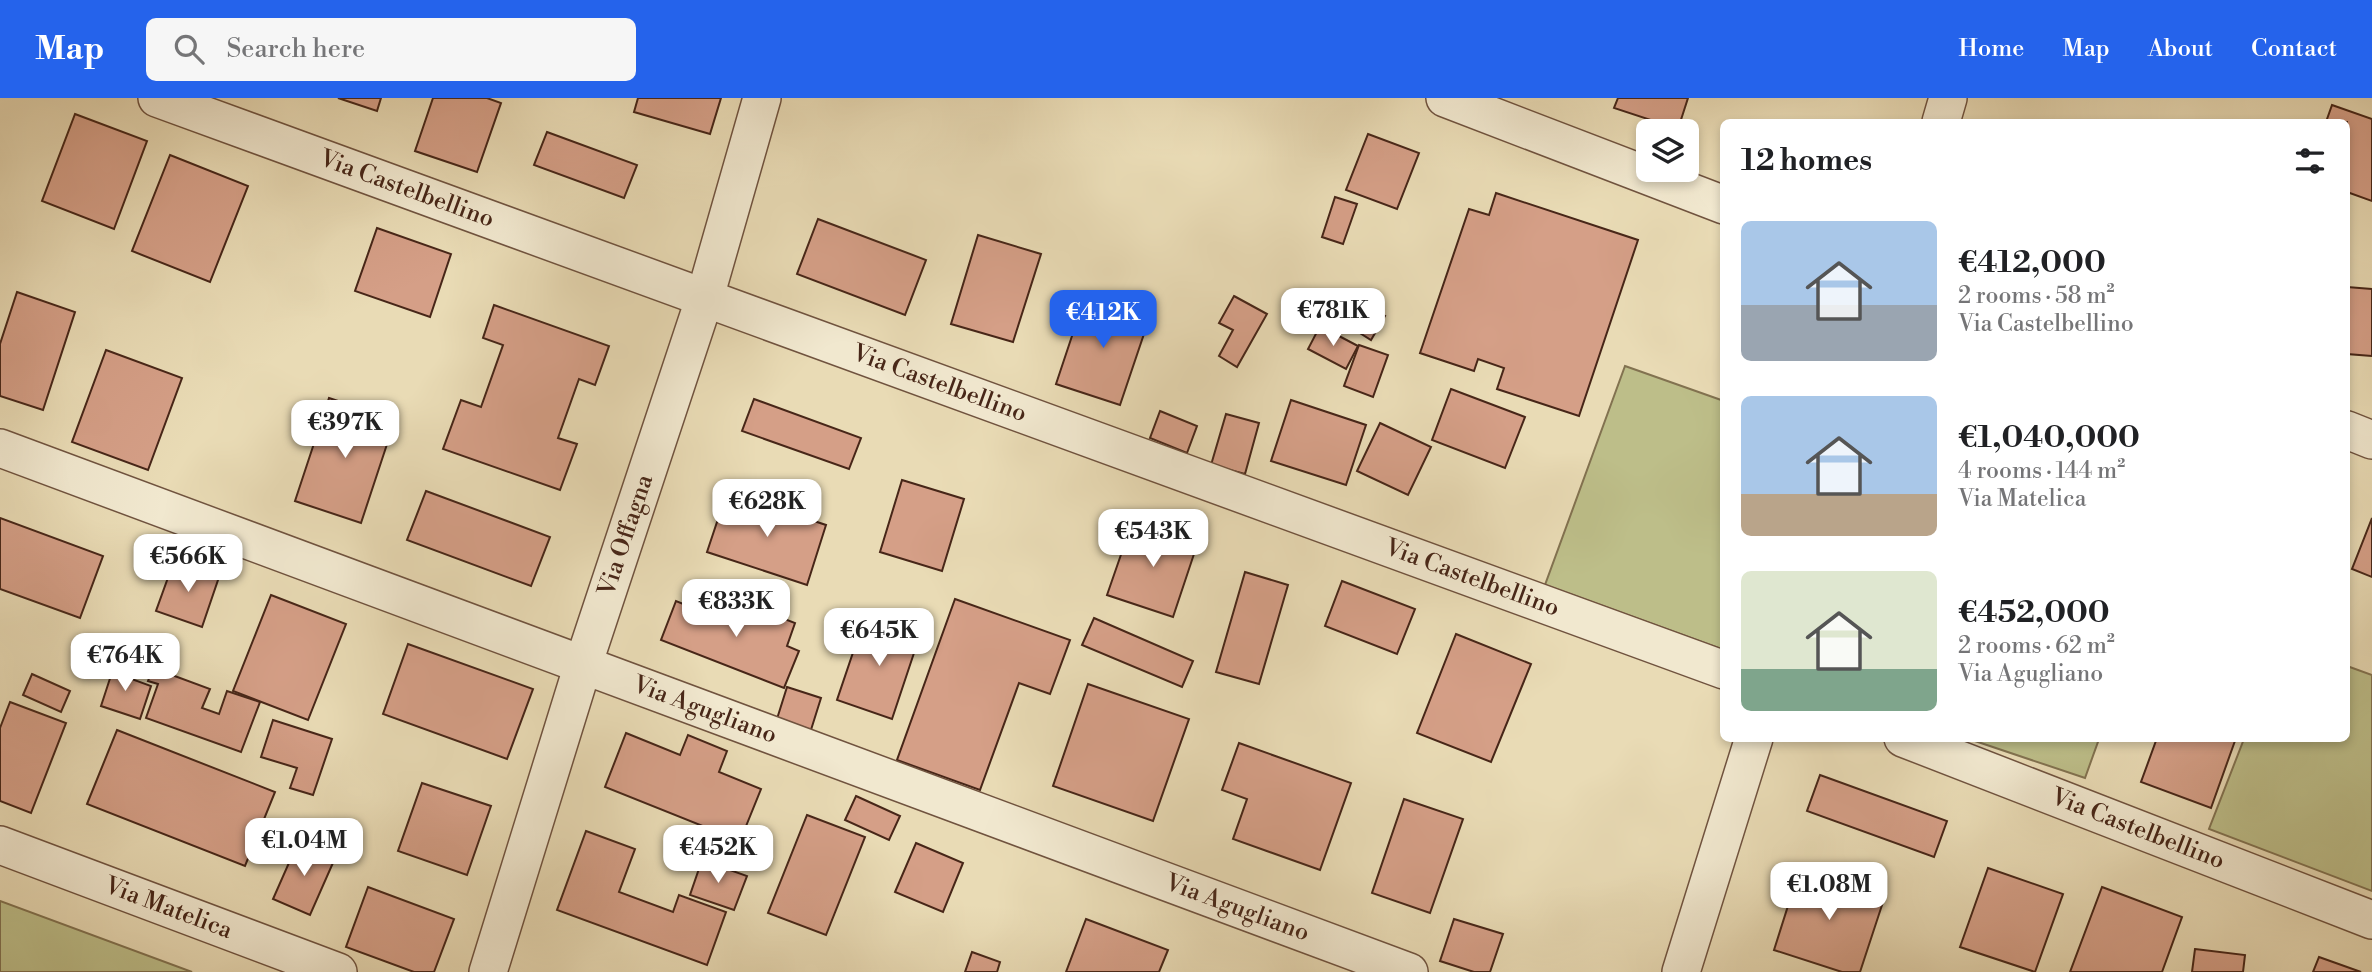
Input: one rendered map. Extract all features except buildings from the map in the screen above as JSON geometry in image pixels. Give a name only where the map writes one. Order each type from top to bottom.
[{"type":"street","name":"Via Castelbellino","points":[[157,98],[1720,669]]},
{"type":"street","name":"Via Offagna","points":[[488,972],[583,665],[705,297],[762,98]]},
{"type":"street","points":[[1445,98],[1720,203]]},
{"type":"street","points":[[1942,119],[1948,98]]},
{"type":"street","points":[[2350,431],[2372,440]]},
{"type":"street","name":"Via Agugliano","points":[[0,448],[1409,972]]},
{"type":"street","points":[[1681,972],[1753,742]]},
{"type":"street","name":"Via Castelbellino","points":[[1913,742],[2372,920]]},
{"type":"street","name":"Via Matelica","points":[[0,845],[338,972]]},
{"type":"green space","points":[[1625,366],[1720,400],[1720,649],[1545,585]]},
{"type":"green space","points":[[2350,667],[2372,675],[2372,891],[2209,829],[2243,742],[2350,742]]},
{"type":"green space","points":[[1978,742],[2098,742],[2085,778]]},
{"type":"green space","points":[[0,901],[192,972],[0,972]]}]
